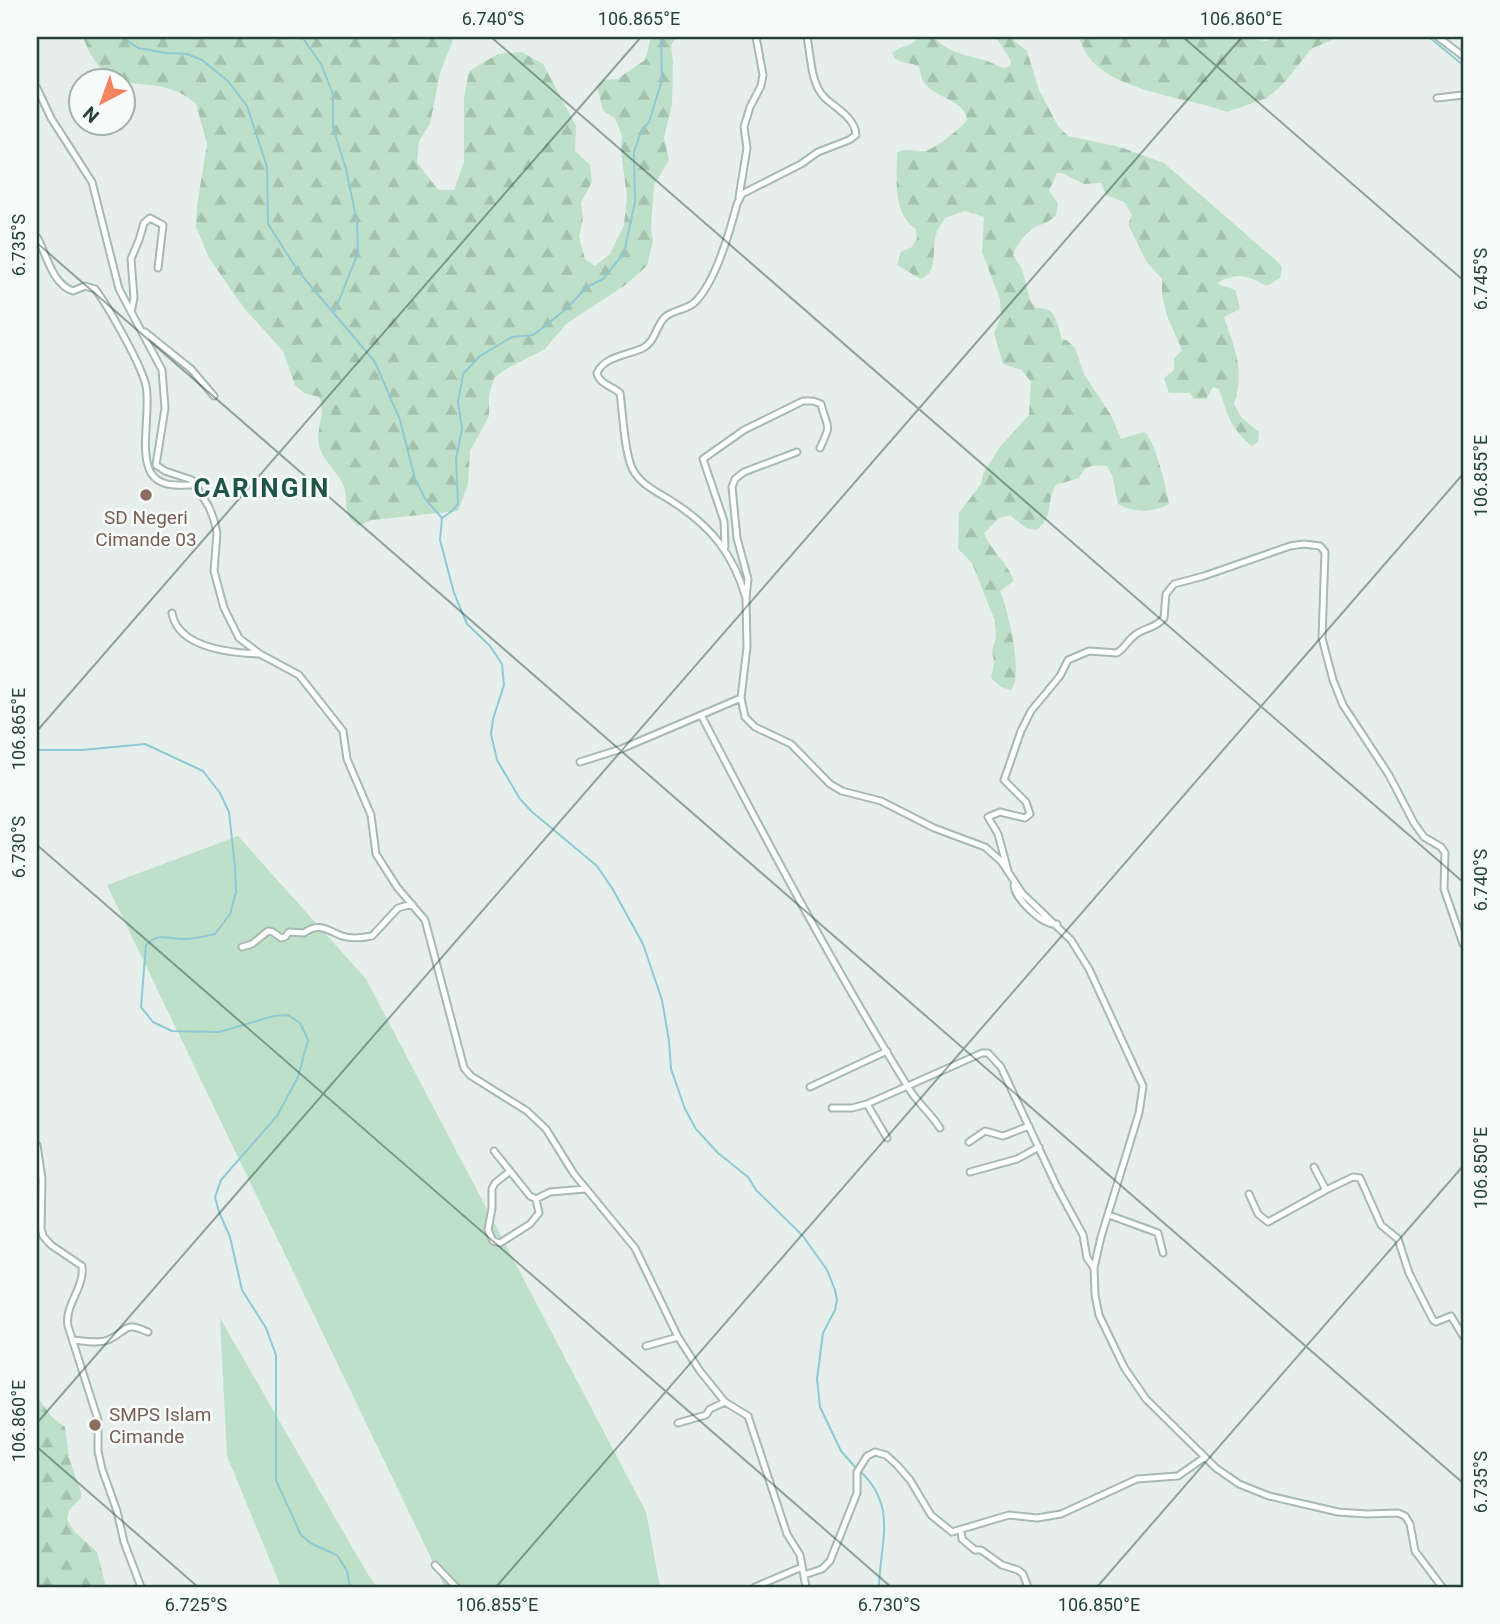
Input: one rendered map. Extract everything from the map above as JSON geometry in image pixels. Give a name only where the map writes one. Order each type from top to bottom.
[{"type":"street","points":[[746,598],[732,560],[724,548],[697,520],[652,489],[635,473],[629,459],[621,393],[598,379],[597,373],[600,367],[621,355],[644,348],[665,317],[691,306],[712,279],[739,197],[747,148],[744,127],[763,75],[755,37]]},
{"type":"street","points":[[739,197],[818,152],[856,135],[852,122],[820,92],[813,72],[807,37]]},
{"type":"street","points":[[1438,37],[1463,56]]},
{"type":"street","points":[[37,88],[51,118],[92,181],[124,303],[142,330],[162,370],[165,393],[156,465],[164,471],[189,478],[209,507],[217,533],[214,571],[224,608],[239,638],[260,654],[299,675],[339,723],[346,739],[347,759],[371,815],[376,854],[397,887],[425,920],[451,1025],[466,1072],[536,1119],[554,1139],[585,1189],[640,1256],[678,1337],[700,1371],[725,1402],[750,1419],[787,1534],[799,1551],[806,1587]]},
{"type":"street","points":[[1437,98],[1463,95]]},
{"type":"street","points":[[131,312],[134,298],[131,259],[144,223],[150,218],[163,225],[158,268]]},
{"type":"street","points":[[37,237],[53,272],[63,286],[73,290],[85,286],[95,289],[138,365],[146,385],[147,454],[152,475],[163,483],[196,485]]},
{"type":"street","points":[[142,330],[191,369],[214,396]]},
{"type":"street","points":[[724,548],[724,521],[703,459],[744,430],[803,401],[821,404],[829,426],[828,434],[820,448]]},
{"type":"street","points":[[797,452],[744,472],[733,483],[731,494],[737,538],[748,579],[747,646],[741,698],[743,712],[751,724],[791,744],[830,784],[842,791],[881,801],[934,828],[985,847],[1001,861],[1014,883],[1071,940],[1089,969],[1143,1086],[1139,1113],[1094,1268],[1099,1315],[1124,1367],[1146,1399],[1205,1457],[1239,1484],[1269,1496],[1338,1512],[1402,1513],[1409,1522],[1415,1551],[1441,1587]]},
{"type":"street","points":[[1008,874],[998,834],[988,817],[1000,812],[1025,818],[1030,814],[1026,802],[1004,780],[1031,710],[1060,676],[1068,660],[1089,651],[1117,653],[1133,636],[1152,628],[1164,618],[1166,594],[1174,584],[1290,545],[1320,546],[1325,552],[1322,638],[1333,680],[1343,705],[1389,775],[1414,823],[1424,837],[1441,847],[1445,853],[1444,889],[1463,944]]},
{"type":"street","points":[[172,613],[173,624],[178,630],[203,644],[235,654],[260,654]]},
{"type":"street","points":[[580,762],[621,749],[741,698]]},
{"type":"street","points":[[701,715],[779,861],[887,1051],[921,1106],[930,1111],[940,1128]]},
{"type":"street","points":[[242,947],[252,944],[268,931],[281,938],[289,932],[304,933],[321,927],[351,938],[372,936],[398,908],[412,904]]},
{"type":"street","points":[[810,1087],[887,1051]]},
{"type":"street","points":[[832,1108],[852,1108],[867,1104],[982,1053],[988,1053],[1001,1067],[1083,1235],[1087,1258],[1094,1268]]},
{"type":"street","points":[[867,1104],[887,1138]]},
{"type":"street","points":[[969,1142],[985,1131],[1003,1136],[1029,1126]]},
{"type":"street","points":[[37,1145],[41,1169],[43,1236],[51,1245],[82,1266],[79,1287],[68,1314],[68,1326],[98,1420],[100,1461],[124,1542],[141,1587]]},
{"type":"street","points":[[970,1172],[1017,1159],[1039,1147]]},
{"type":"street","points":[[494,1151],[530,1196],[536,1199]]},
{"type":"street","points":[[1314,1167],[1326,1190]]},
{"type":"street","points":[[509,1171],[492,1189],[488,1230],[493,1241],[500,1243],[530,1224],[539,1213],[536,1199]]},
{"type":"street","points":[[1249,1194],[1258,1214],[1268,1222],[1353,1177],[1360,1178],[1381,1225],[1398,1239],[1409,1273],[1433,1320],[1436,1322],[1451,1316],[1463,1336]]},
{"type":"street","points":[[536,1199],[550,1192],[585,1189]]},
{"type":"street","points":[[1109,1215],[1158,1233],[1163,1253]]},
{"type":"street","points":[[73,1340],[105,1341],[127,1326],[135,1326],[148,1332]]},
{"type":"street","points":[[646,1346],[678,1337]]},
{"type":"street","points":[[678,1423],[706,1415],[710,1409],[725,1402]]},
{"type":"street","points":[[755,1587],[803,1571],[822,1569],[830,1561],[857,1493],[858,1469],[871,1454],[878,1452],[886,1455],[911,1480],[931,1515],[952,1532],[1009,1515],[1037,1518],[1061,1514],[1137,1479],[1178,1476],[1205,1457]]},
{"type":"street","points":[[961,1531],[962,1539],[975,1550],[981,1550],[1002,1565],[1023,1574],[1028,1587]]},
{"type":"street","points":[[435,1565],[456,1587]]},
{"type":"green space","points":[[83,37],[454,37],[440,73],[430,124],[419,141],[417,162],[438,190],[454,190],[464,162],[464,98],[469,71],[498,54],[522,52],[543,64],[576,126],[575,151],[590,165],[592,182],[581,203],[583,219],[579,237],[585,259],[595,266],[610,254],[624,225],[627,197],[621,151],[622,136],[615,118],[603,111],[597,86],[603,80],[617,79],[645,60],[651,37],[676,37],[671,45],[672,105],[664,138],[669,160],[654,185],[651,228],[653,241],[647,266],[624,286],[566,324],[545,349],[494,378],[489,395],[489,416],[470,451],[468,484],[458,511],[372,520],[358,526],[347,512],[342,482],[319,445],[322,409],[319,397],[304,393],[295,385],[283,351],[244,308],[209,258],[196,227],[207,144],[196,104],[181,93],[136,83],[136,66],[100,66]]},
{"type":"green space","points":[[919,37],[934,37],[950,50],[1005,68],[1010,66],[1011,61],[996,37],[1010,37],[1027,51],[1039,90],[1058,126],[1068,136],[1120,147],[1164,163],[1282,268],[1280,278],[1267,286],[1242,276],[1217,283],[1236,291],[1240,309],[1224,317],[1239,370],[1234,404],[1241,417],[1259,432],[1258,442],[1252,446],[1234,427],[1219,389],[1213,387],[1206,399],[1194,399],[1190,393],[1169,393],[1164,378],[1174,370],[1174,359],[1182,350],[1167,316],[1162,295],[1162,279],[1146,261],[1128,224],[1132,215],[1124,202],[1106,195],[1101,183],[1084,184],[1057,173],[1049,191],[1058,203],[1056,216],[1028,232],[1013,255],[1022,269],[1030,300],[1036,308],[1052,313],[1062,339],[1075,348],[1084,374],[1112,417],[1121,439],[1144,432],[1148,437],[1160,465],[1169,504],[1143,511],[1118,504],[1112,475],[1107,466],[1094,466],[1084,470],[1079,478],[1056,485],[1046,519],[1037,530],[1026,528],[1010,515],[999,518],[984,533],[1014,581],[1000,591],[1007,612],[1015,657],[1015,682],[1011,690],[1001,687],[991,678],[994,663],[992,650],[996,638],[995,621],[972,563],[958,549],[959,513],[981,484],[983,474],[999,448],[1029,415],[1031,382],[1022,370],[1003,364],[994,333],[1001,316],[1000,299],[982,252],[984,217],[965,211],[945,218],[936,233],[932,268],[926,276],[920,279],[897,265],[901,252],[912,247],[917,238],[916,229],[908,222],[899,205],[897,153],[904,150],[925,151],[954,133],[967,120],[961,108],[925,84],[919,67],[894,57],[892,53],[913,43]]},
{"type":"green space","points":[[1078,37],[1241,37],[1266,41],[1277,37],[1339,37],[1311,49],[1284,83],[1267,98],[1227,112],[1152,92],[1115,78],[1088,56]]},
{"type":"green space","points":[[238,836],[366,979],[646,1512],[660,1587],[445,1587],[107,885]]},
{"type":"green space","points":[[220,1318],[377,1587],[281,1587],[227,1456]]},
{"type":"green space","points":[[37,1397],[52,1417],[65,1427],[69,1458],[81,1492],[81,1498],[69,1510],[67,1520],[75,1532],[97,1552],[106,1587],[37,1587]]},
{"type":"waterway","points":[[122,37],[138,48],[187,54],[202,60],[228,81],[247,106],[267,167],[268,224],[298,271],[375,362],[400,420],[415,479],[426,500],[442,518],[440,540],[454,593],[467,624],[490,646],[502,664],[504,685],[491,734],[497,760],[520,799],[531,811],[597,866],[643,944],[662,1000],[671,1069],[685,1109],[696,1129],[718,1153],[748,1177],[756,1190],[803,1236],[827,1270],[837,1300],[823,1333],[817,1379],[820,1407],[841,1451],[856,1468]]},
{"type":"waterway","points":[[302,37],[321,64],[333,94],[333,127],[346,169],[357,222],[358,253],[334,313]]},
{"type":"waterway","points":[[442,518],[458,504],[456,459],[462,428],[458,402],[463,374],[480,356],[512,337],[533,335],[545,326],[587,287],[603,279],[624,253],[635,202],[634,151],[642,130],[649,122],[662,80],[661,37]]},
{"type":"waterway","points":[[1429,37],[1463,65]]},
{"type":"waterway","points":[[37,750],[82,750],[145,744],[203,771],[220,793],[229,812],[236,892],[230,914],[215,934],[189,939],[160,937],[146,945],[141,1007],[153,1022],[172,1031],[219,1032],[274,1016],[288,1015],[300,1023],[308,1040],[298,1077],[277,1116],[221,1180],[215,1197],[230,1237],[242,1290],[266,1328],[276,1355],[276,1480],[301,1535],[312,1544],[337,1555],[347,1571],[350,1587]]},
{"type":"waterway","points":[[860,1471],[872,1484],[883,1512],[879,1587]]},
{"type":"place","name":"SD Negeri Cimande 03","points":[[146,495]]},
{"type":"place","name":"SMPS Islam Cimande","points":[[95,1425]]},
{"type":"district","name":"CARINGIN","points":[[262,488]]}]
